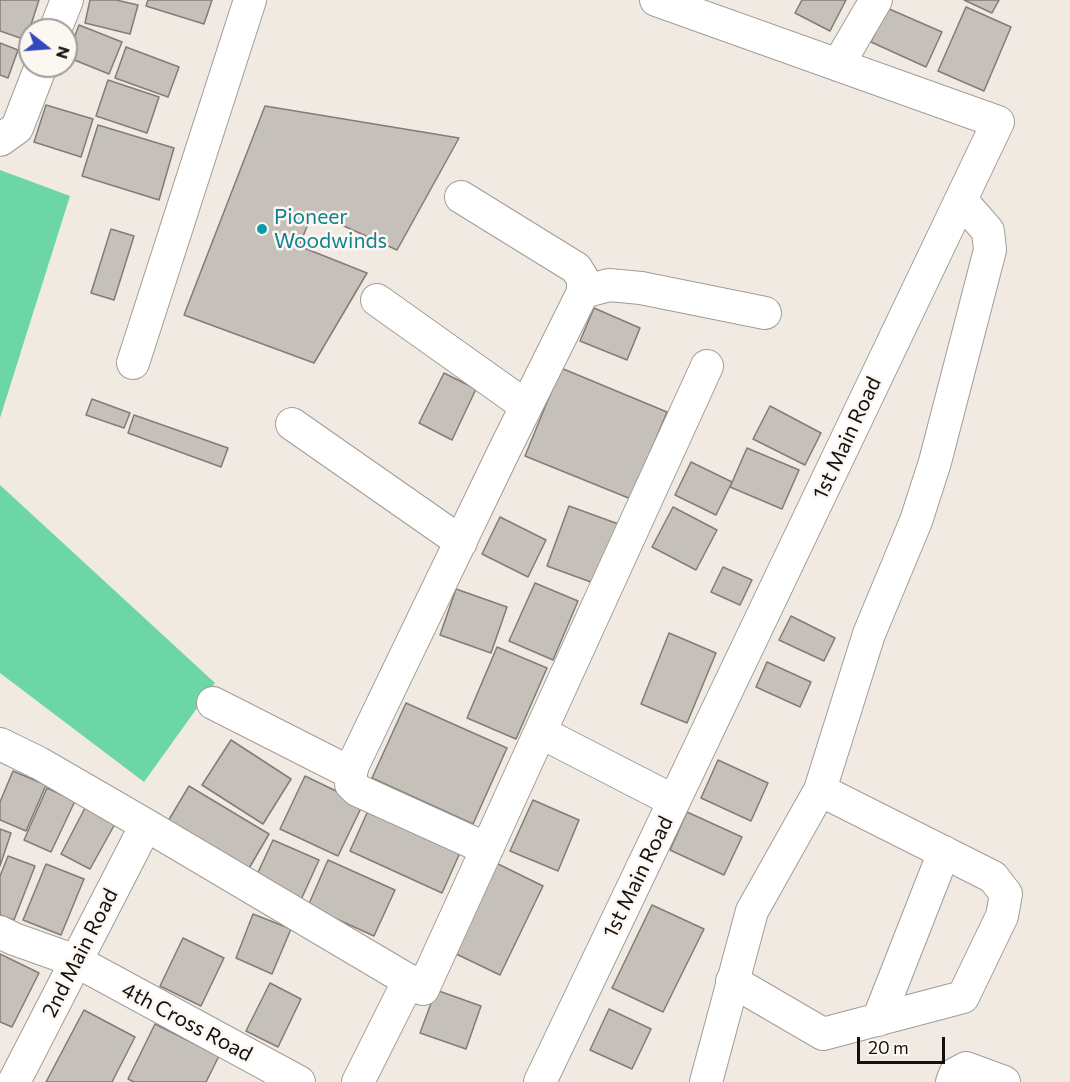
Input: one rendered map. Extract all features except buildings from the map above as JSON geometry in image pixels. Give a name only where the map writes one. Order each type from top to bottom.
[{"type":"street","points":[[60,18],[67,0]]},
{"type":"street","points":[[133,363],[250,0]]},
{"type":"street","name":"1st Main Road","points":[[540,1082],[998,122],[838,65],[702,8],[656,0]]},
{"type":"street","points":[[838,65],[876,0]]},
{"type":"street","points":[[0,140],[17,128],[36,78]]},
{"type":"street","points":[[461,197],[576,268],[583,279],[583,292],[460,542],[351,773],[351,784],[357,790],[487,849]]},
{"type":"street","points":[[706,1082],[752,910],[820,790],[868,634],[928,487],[990,250],[988,231],[960,200]]},
{"type":"street","points":[[583,292],[609,285],[642,288],[765,313]]},
{"type":"street","points":[[377,300],[526,406]]},
{"type":"street","points":[[0,744],[39,763],[147,825],[423,989],[707,366]]},
{"type":"street","points":[[292,424],[460,542]]},
{"type":"street","points":[[213,703],[351,773]]},
{"type":"street","points":[[540,732],[674,801]]},
{"type":"street","points":[[732,981],[823,1034],[963,997],[1002,916],[1006,894],[993,877],[820,790]]},
{"type":"street","name":"2nd Main Road","points":[[14,1082],[147,825]]},
{"type":"street","points":[[878,1020],[944,852]]},
{"type":"street","name":"4th Cross Road","points":[[0,932],[76,961],[299,1082]]},
{"type":"street","points":[[358,1082],[409,980]]},
{"type":"street","points":[[952,1082],[955,1074],[966,1068],[1004,1082]]},
{"type":"green space","points":[[0,170],[70,196],[0,418]]},
{"type":"green space","points":[[0,485],[215,683],[144,782],[0,673]]},
{"type":"place","name":"Pioneer Woodwinds","points":[[262,229]]}]
